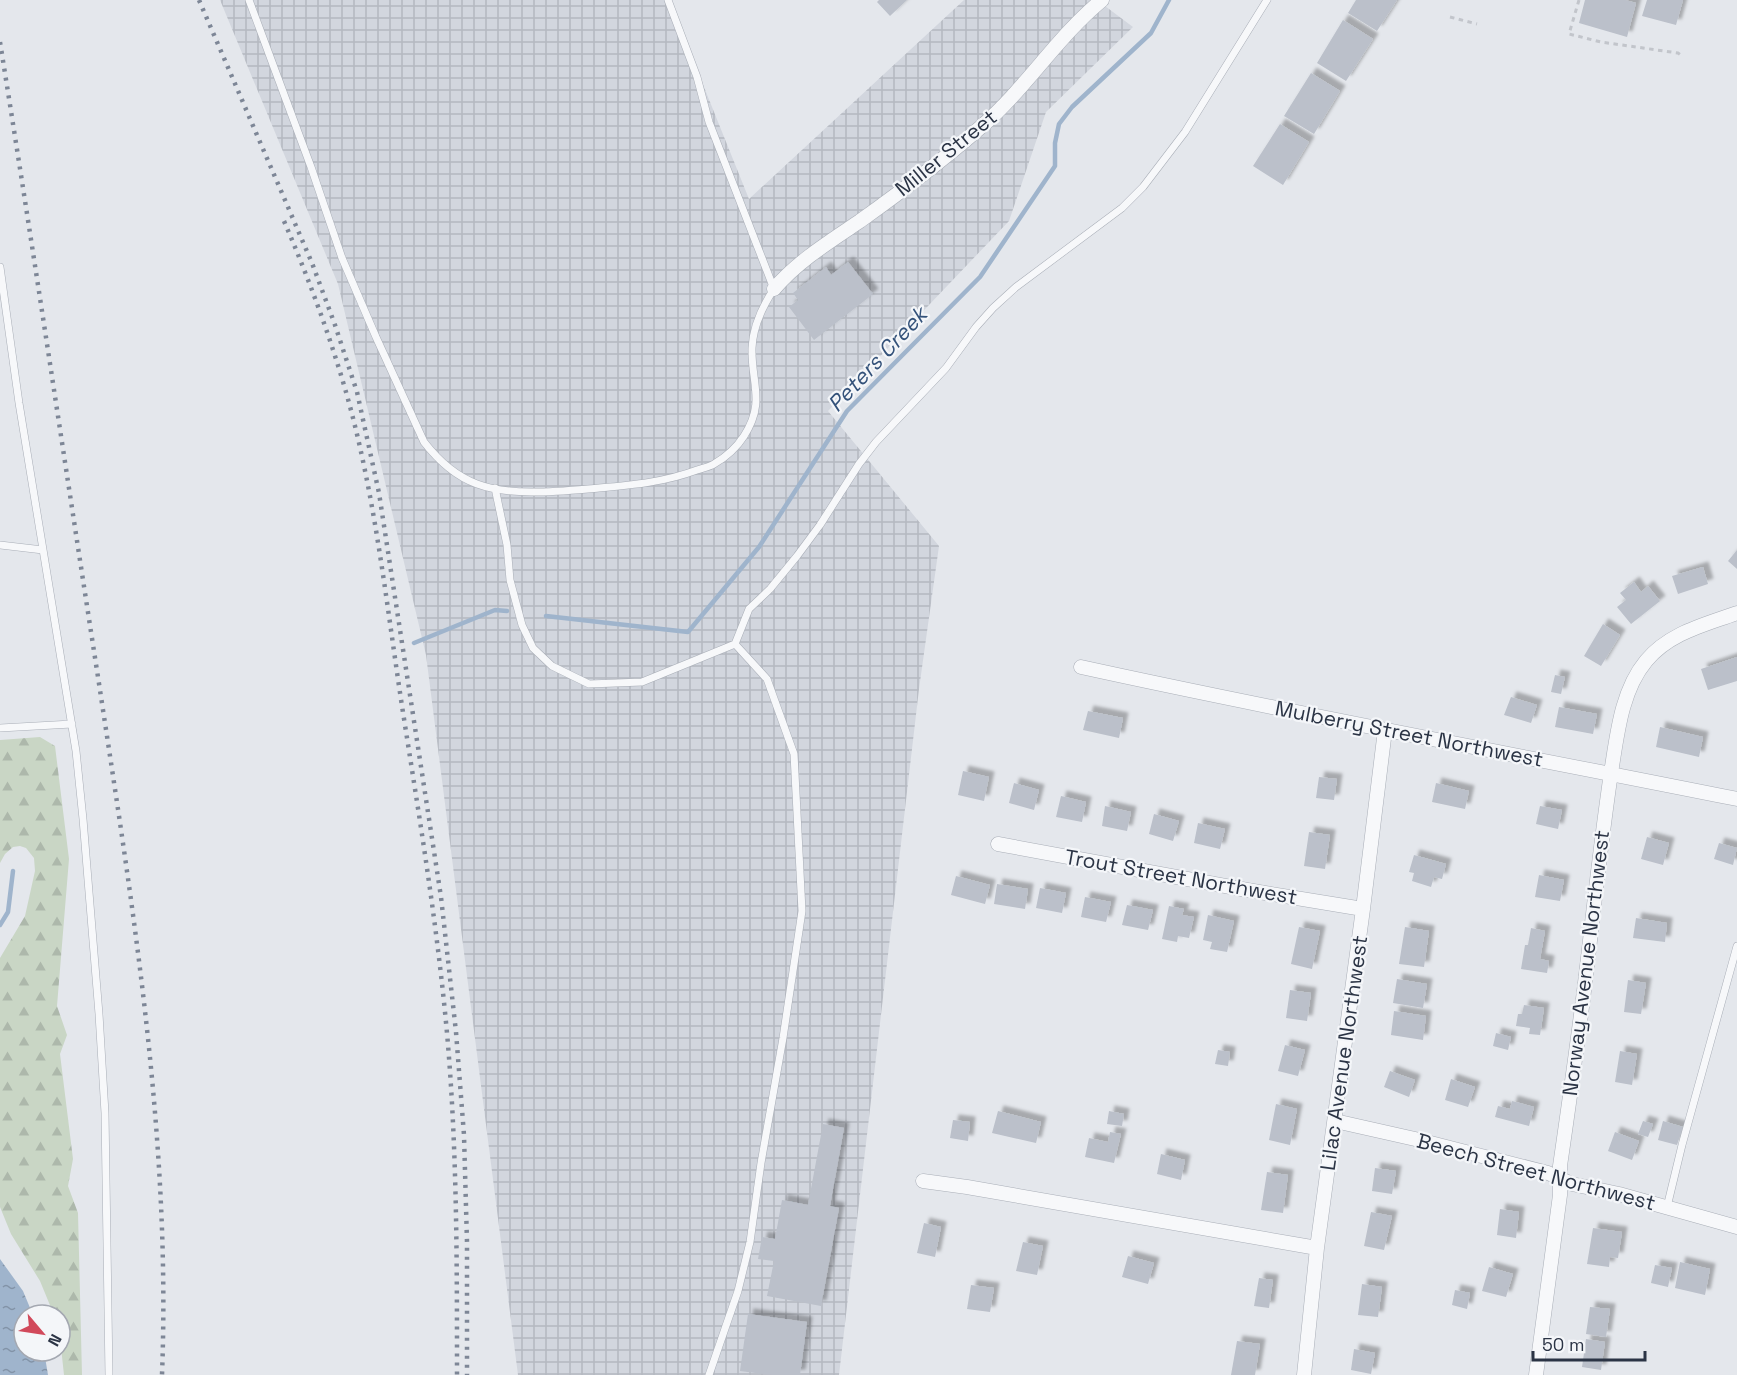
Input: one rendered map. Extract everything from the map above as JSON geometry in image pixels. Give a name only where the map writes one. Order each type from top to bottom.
[{"type":"street","name":"Miller Street","points":[[774,289],[798,264],[942,160],[984,125],[1074,26],[1102,0]]},
{"type":"street","name":"Norway Avenue Northwest","points":[[1536,1375],[1560,1195],[1560,1166],[1588,962],[1605,812],[1624,706],[1633,682],[1646,661],[1661,646],[1698,625],[1737,613]]},
{"type":"street","name":"Mulberry Street Northwest","points":[[1081,667],[1244,702],[1737,799]]},
{"type":"street","name":"Lilac Avenue Northwest","points":[[1304,1375],[1317,1248],[1364,909],[1385,730]]},
{"type":"street","name":"Trout Street Northwest","points":[[998,844],[1364,909]]},
{"type":"street","name":"Beech Street Northwest","points":[[1335,1121],[1548,1173],[1572,1184],[1668,1207],[1737,1227]]},
{"type":"street","points":[[923,1181],[1317,1248]]},
{"type":"lane","points":[[249,0],[342,258],[419,432],[434,454],[460,476],[495,489],[530,492],[649,483],[682,476],[714,464],[732,451],[744,437],[753,419],[757,404],[757,386],[752,361],[752,345],[763,307],[774,289],[709,122],[697,77],[668,0]]},
{"type":"lane","points":[[495,489],[507,545],[510,580],[522,625],[533,648],[552,666],[589,684],[642,682],[735,644],[749,609],[770,589],[797,556],[859,464],[876,442],[946,368],[987,315],[1016,287],[1122,208],[1143,187],[1185,132],[1267,0]]},
{"type":"lane","points":[[0,267],[19,403],[72,724],[83,819],[105,1113],[109,1375]]},
{"type":"lane","points":[[0,545],[43,550]]},
{"type":"lane","points":[[709,1375],[738,1291],[750,1242],[802,911],[794,754],[767,679],[735,644]]},
{"type":"lane","points":[[0,728],[72,724]]},
{"type":"lane","points":[[1668,1207],[1682,1145],[1737,946]]},
{"type":"path","points":[[1579,0],[1569,34],[1601,42],[1678,53],[1682,56]]},
{"type":"path","points":[[1450,17],[1477,24]]},
{"type":"shaded area","points":[[220,0],[669,0],[749,199],[964,0],[1097,0],[1133,27],[1046,112],[1009,221],[828,411],[939,546],[919,689],[839,1375],[518,1375],[426,655],[338,284]]},
{"type":"green space","points":[[40,737],[55,746],[69,859],[57,1006],[67,1035],[60,1054],[73,1159],[68,1186],[78,1213],[82,1375],[64,1375],[63,1363],[72,1363],[72,1303],[49,1303],[40,1281],[11,1234],[0,1207],[0,958],[25,916],[35,871],[34,858],[26,848],[20,846],[13,847],[0,863],[0,740]]},
{"type":"water","points":[[0,1259],[23,1291],[28,1303],[12,1303],[12,1363],[46,1363],[48,1375],[0,1375]]},
{"type":"building","points":[[879,0],[907,0],[890,16],[877,2]]},
{"type":"building","points":[[1356,0],[1397,0],[1377,31],[1348,13]]},
{"type":"building","points":[[1585,0],[1625,0],[1636,3],[1627,37],[1579,23]]},
{"type":"building","points":[[1647,0],[1683,0],[1676,25],[1642,16]]},
{"type":"building","points":[[1343,20],[1373,39],[1346,81],[1317,63]]},
{"type":"building","points":[[1311,73],[1340,91],[1314,134],[1284,116]]},
{"type":"building","points":[[1280,124],[1309,142],[1283,185],[1253,166]]},
{"type":"building","points":[[848,262],[873,294],[814,340],[789,307],[798,300],[793,293],[826,267],[831,275]]},
{"type":"building","points":[[1737,550],[1737,569],[1728,561]]},
{"type":"building","points":[[1703,567],[1708,584],[1678,594],[1672,576]]},
{"type":"building","points":[[1634,582],[1641,592],[1648,586],[1660,601],[1631,624],[1617,607],[1626,600],[1620,593]]},
{"type":"building","points":[[1603,624],[1620,635],[1601,666],[1584,656]]},
{"type":"building","points":[[1737,657],[1737,681],[1708,690],[1701,669]]},
{"type":"building","points":[[1555,675],[1565,677],[1561,694],[1551,692]]},
{"type":"building","points":[[1511,697],[1537,705],[1531,723],[1504,715]]},
{"type":"building","points":[[1559,707],[1597,714],[1593,734],[1555,727]]},
{"type":"building","points":[[1088,711],[1123,718],[1119,738],[1083,730]]},
{"type":"building","points":[[1660,727],[1703,737],[1699,757],[1656,747]]},
{"type":"building","points":[[963,771],[989,777],[984,801],[958,795]]},
{"type":"building","points":[[1319,777],[1337,779],[1334,800],[1316,798]]},
{"type":"building","points":[[1014,783],[1039,790],[1034,810],[1009,803]]},
{"type":"building","points":[[1436,783],[1469,791],[1465,809],[1432,802]]},
{"type":"building","points":[[1061,796],[1086,802],[1082,822],[1056,817]]},
{"type":"building","points":[[1105,806],[1131,812],[1127,831],[1102,826]]},
{"type":"building","points":[[1540,806],[1562,810],[1558,829],[1536,824]]},
{"type":"building","points":[[1154,814],[1179,821],[1173,841],[1149,834]]},
{"type":"building","points":[[1198,823],[1225,829],[1220,849],[1194,843]]},
{"type":"building","points":[[1309,832],[1330,835],[1325,869],[1304,866]]},
{"type":"building","points":[[1647,837],[1669,843],[1663,865],[1641,859]]},
{"type":"building","points":[[1719,843],[1737,848],[1733,865],[1714,859]]},
{"type":"building","points":[[1414,855],[1446,864],[1442,879],[1434,877],[1431,887],[1412,881],[1414,873],[1409,872]]},
{"type":"building","points":[[1539,875],[1564,880],[1560,901],[1535,897]]},
{"type":"building","points":[[956,876],[990,885],[985,904],[951,895]]},
{"type":"building","points":[[997,884],[1028,889],[1025,909],[994,904]]},
{"type":"building","points":[[1040,888],[1066,893],[1062,913],[1036,908]]},
{"type":"building","points":[[1085,897],[1111,902],[1106,922],[1081,917]]},
{"type":"building","points":[[1127,905],[1153,910],[1148,930],[1122,925]]},
{"type":"building","points":[[1169,906],[1184,909],[1182,915],[1194,917],[1189,938],[1178,936],[1177,942],[1162,939]]},
{"type":"building","points":[[1208,915],[1234,921],[1227,952],[1210,949],[1212,942],[1203,940]]},
{"type":"building","points":[[1636,918],[1667,923],[1665,942],[1633,938]]},
{"type":"building","points":[[1299,927],[1320,931],[1312,969],[1291,964]]},
{"type":"building","points":[[1405,927],[1429,931],[1424,967],[1399,964]]},
{"type":"building","points":[[1531,928],[1545,931],[1540,959],[1549,961],[1547,973],[1521,969],[1525,945],[1528,945]]},
{"type":"building","points":[[1397,979],[1427,984],[1423,1008],[1393,1003]]},
{"type":"building","points":[[1628,980],[1646,983],[1641,1014],[1624,1012]]},
{"type":"building","points":[[1290,990],[1311,993],[1307,1021],[1286,1018]]},
{"type":"building","points":[[1524,1005],[1544,1008],[1540,1035],[1529,1034],[1530,1028],[1516,1026],[1518,1014],[1522,1014]]},
{"type":"building","points":[[1394,1011],[1426,1016],[1423,1040],[1391,1035]]},
{"type":"building","points":[[1496,1033],[1511,1037],[1508,1050],[1493,1046]]},
{"type":"building","points":[[1285,1045],[1305,1050],[1298,1076],[1278,1071]]},
{"type":"building","points":[[1218,1050],[1230,1052],[1228,1066],[1215,1064]]},
{"type":"building","points":[[1620,1051],[1637,1054],[1632,1085],[1615,1082]]},
{"type":"building","points":[[1390,1071],[1415,1080],[1409,1097],[1384,1087]]},
{"type":"building","points":[[1451,1079],[1475,1087],[1468,1107],[1445,1100]]},
{"type":"building","points":[[1512,1101],[1534,1107],[1529,1126],[1495,1117],[1498,1106],[1510,1109]]},
{"type":"building","points":[[1276,1104],[1297,1109],[1290,1145],[1269,1140]]},
{"type":"building","points":[[998,1111],[1041,1122],[1036,1143],[992,1133]]},
{"type":"building","points":[[1109,1111],[1124,1114],[1122,1126],[1107,1124]]},
{"type":"building","points":[[953,1120],[970,1122],[968,1141],[950,1138]]},
{"type":"building","points":[[1643,1121],[1653,1124],[1648,1137],[1638,1134]]},
{"type":"building","points":[[1663,1121],[1683,1127],[1677,1145],[1658,1140]]},
{"type":"building","points":[[823,1124],[844,1128],[830,1206],[839,1208],[821,1306],[767,1296],[774,1261],[758,1259],[762,1237],[775,1239],[782,1200],[808,1205]]},
{"type":"building","points":[[1110,1132],[1121,1134],[1114,1163],[1085,1157],[1089,1138],[1108,1142]]},
{"type":"building","points":[[1615,1132],[1639,1141],[1632,1160],[1608,1151]]},
{"type":"building","points":[[1161,1154],[1185,1160],[1181,1180],[1157,1174]]},
{"type":"building","points":[[1375,1168],[1396,1171],[1392,1194],[1372,1191]]},
{"type":"building","points":[[1267,1172],[1288,1175],[1283,1213],[1261,1210]]},
{"type":"building","points":[[1500,1209],[1519,1212],[1516,1238],[1497,1235]]},
{"type":"building","points":[[1371,1212],[1392,1216],[1384,1250],[1364,1246]]},
{"type":"building","points":[[924,1223],[941,1227],[935,1257],[917,1253]]},
{"type":"building","points":[[1593,1228],[1622,1232],[1618,1258],[1610,1257],[1609,1267],[1587,1264]]},
{"type":"building","points":[[1023,1242],[1043,1246],[1037,1275],[1016,1271]]},
{"type":"building","points":[[1128,1256],[1154,1263],[1148,1284],[1122,1277]]},
{"type":"building","points":[[1680,1262],[1710,1269],[1705,1295],[1675,1288]]},
{"type":"building","points":[[1655,1265],[1672,1268],[1668,1287],[1651,1283]]},
{"type":"building","points":[[1489,1267],[1513,1274],[1506,1297],[1482,1291]]},
{"type":"building","points":[[1259,1278],[1273,1280],[1269,1308],[1254,1306]]},
{"type":"building","points":[[1362,1284],[1382,1287],[1378,1317],[1358,1315]]},
{"type":"building","points":[[971,1285],[994,1288],[990,1312],[967,1309]]},
{"type":"building","points":[[1455,1290],[1470,1293],[1467,1309],[1452,1305]]},
{"type":"building","points":[[1590,1307],[1610,1309],[1606,1337],[1586,1334]]},
{"type":"building","points":[[748,1314],[807,1322],[800,1375],[772,1375],[740,1371]]},
{"type":"building","points":[[1586,1339],[1605,1342],[1601,1370],[1582,1367]]},
{"type":"building","points":[[1237,1341],[1260,1344],[1255,1375],[1231,1375]]},
{"type":"building","points":[[1354,1349],[1375,1353],[1371,1374],[1351,1370]]},
{"type":"waterway","name":"Peters Creek","points":[[546,616],[688,632],[759,547],[847,411],[980,277],[1055,166],[1055,143],[1059,124],[1072,107],[1151,33],[1169,0]]},
{"type":"waterway","name":"Peters Creek","points":[[414,643],[495,610],[507,611]]},
{"type":"waterway","name":"Peters Creek","points":[[0,925],[8,912],[13,871]]},
{"type":"railway","points":[[199,0],[312,263],[335,325],[357,392],[379,493],[441,897],[456,1032],[464,1135],[467,1375]]},
{"type":"railway","points":[[0,42],[136,937],[155,1112],[161,1199],[162,1375]]},
{"type":"railway","points":[[284,221],[325,327],[346,392],[365,469],[421,828],[438,951],[453,1118],[457,1375]]}]
